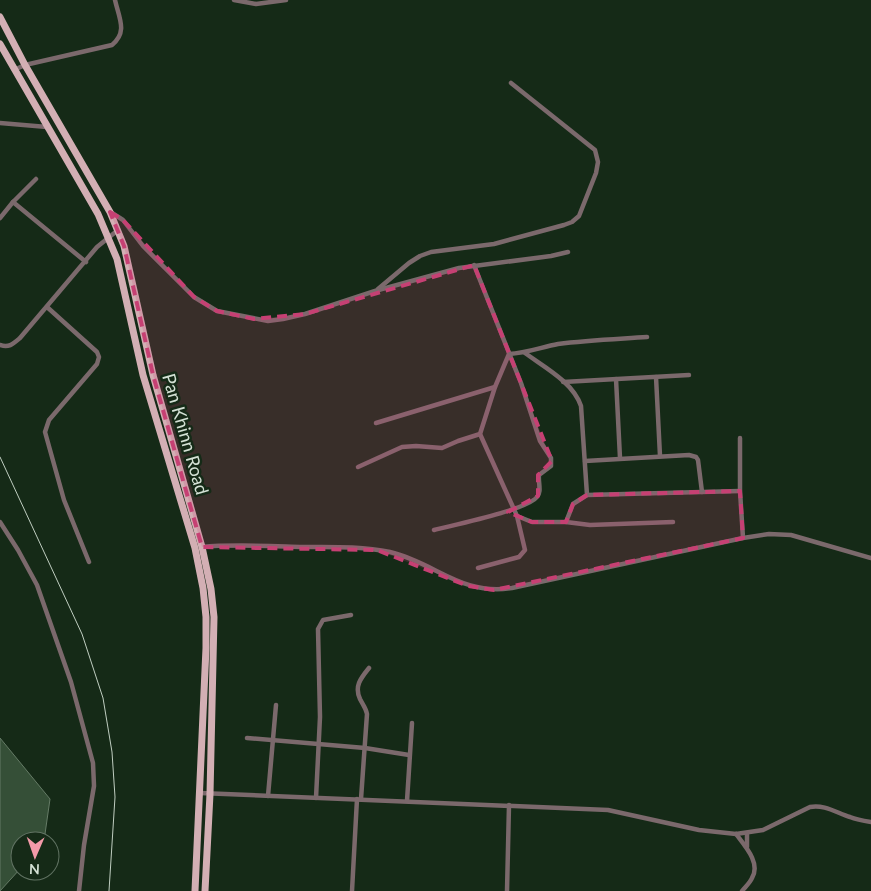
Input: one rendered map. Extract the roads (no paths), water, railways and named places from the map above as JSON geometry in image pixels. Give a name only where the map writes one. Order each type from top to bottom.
[{"type":"main road","name":"Pan Khinn Road","points":[[0,17],[25,65],[110,212],[124,246],[139,319],[198,547],[206,617],[206,648],[195,891]]},
{"type":"main road","name":"Pan Khinn Road","points":[[0,44],[49,127],[109,237],[123,282],[143,375],[211,589],[214,617],[210,794],[205,891]]},
{"type":"street","points":[[14,70],[25,65],[112,46],[120,39],[122,30],[115,0]]},
{"type":"street","points":[[234,0],[256,4],[286,0]]},
{"type":"street","points":[[375,292],[420,256],[446,249],[514,240],[564,225],[572,222],[579,216],[596,173],[598,162],[595,150],[511,83]]},
{"type":"street","points":[[0,123],[49,127]]},
{"type":"street","points":[[0,218],[36,179]]},
{"type":"street","points":[[13,202],[86,262]]},
{"type":"street","points":[[110,212],[123,220],[143,246],[194,297],[217,311],[268,321],[305,314],[459,268],[552,256],[568,252]]},
{"type":"street","points":[[0,345],[6,347],[20,338],[97,247],[118,230]]},
{"type":"street","points":[[434,530],[514,509],[538,496],[539,475],[551,466],[552,461],[540,441],[509,354],[474,265]]},
{"type":"street","points":[[47,307],[97,352],[99,357],[97,364],[49,420],[45,432],[64,500],[89,562]]},
{"type":"street","points":[[509,354],[525,353],[556,344],[647,337]]},
{"type":"street","points":[[525,353],[578,396],[587,495]]},
{"type":"street","points":[[478,568],[519,558],[525,550],[517,516],[480,434],[495,387],[509,354]]},
{"type":"street","points":[[563,382],[689,375]]},
{"type":"street","points":[[656,377],[660,456]]},
{"type":"street","points":[[616,379],[620,458]]},
{"type":"street","points":[[376,423],[495,387]]},
{"type":"street","points":[[358,467],[402,447],[442,448],[480,434]]},
{"type":"street","points":[[740,438],[740,491],[744,538]]},
{"type":"street","points":[[585,461],[689,455],[696,457],[702,492]]},
{"type":"street","points":[[566,522],[573,504],[587,495],[740,491]]},
{"type":"street","points":[[517,516],[532,522],[590,524],[673,522]]},
{"type":"street","points":[[0,522],[37,585],[71,682],[93,763],[94,786],[84,845],[79,891]]},
{"type":"street","points":[[198,547],[229,545],[303,546],[377,550],[405,558],[468,586],[494,590],[512,588],[744,538],[774,534],[792,535],[871,558]]},
{"type":"street","points":[[316,798],[320,743],[318,629],[323,620],[338,619],[351,615]]},
{"type":"street","points":[[352,891],[367,714],[360,699],[358,682],[369,668]]},
{"type":"street","points":[[268,796],[276,705]]},
{"type":"street","points":[[407,801],[412,723]]},
{"type":"street","points":[[247,738],[320,743],[409,755]]},
{"type":"street","points":[[200,793],[617,811],[676,826],[717,833],[736,834],[747,834],[773,826],[810,806],[816,805],[854,819],[871,822]]},
{"type":"street","points":[[507,891],[509,805]]},
{"type":"street","points":[[736,834],[751,855],[754,871],[752,879],[742,891]]},
{"type":"street","points":[[747,834],[747,847]]},
{"type":"railway","points":[[0,457],[82,634],[103,698],[112,752],[115,797],[109,891]]}]
